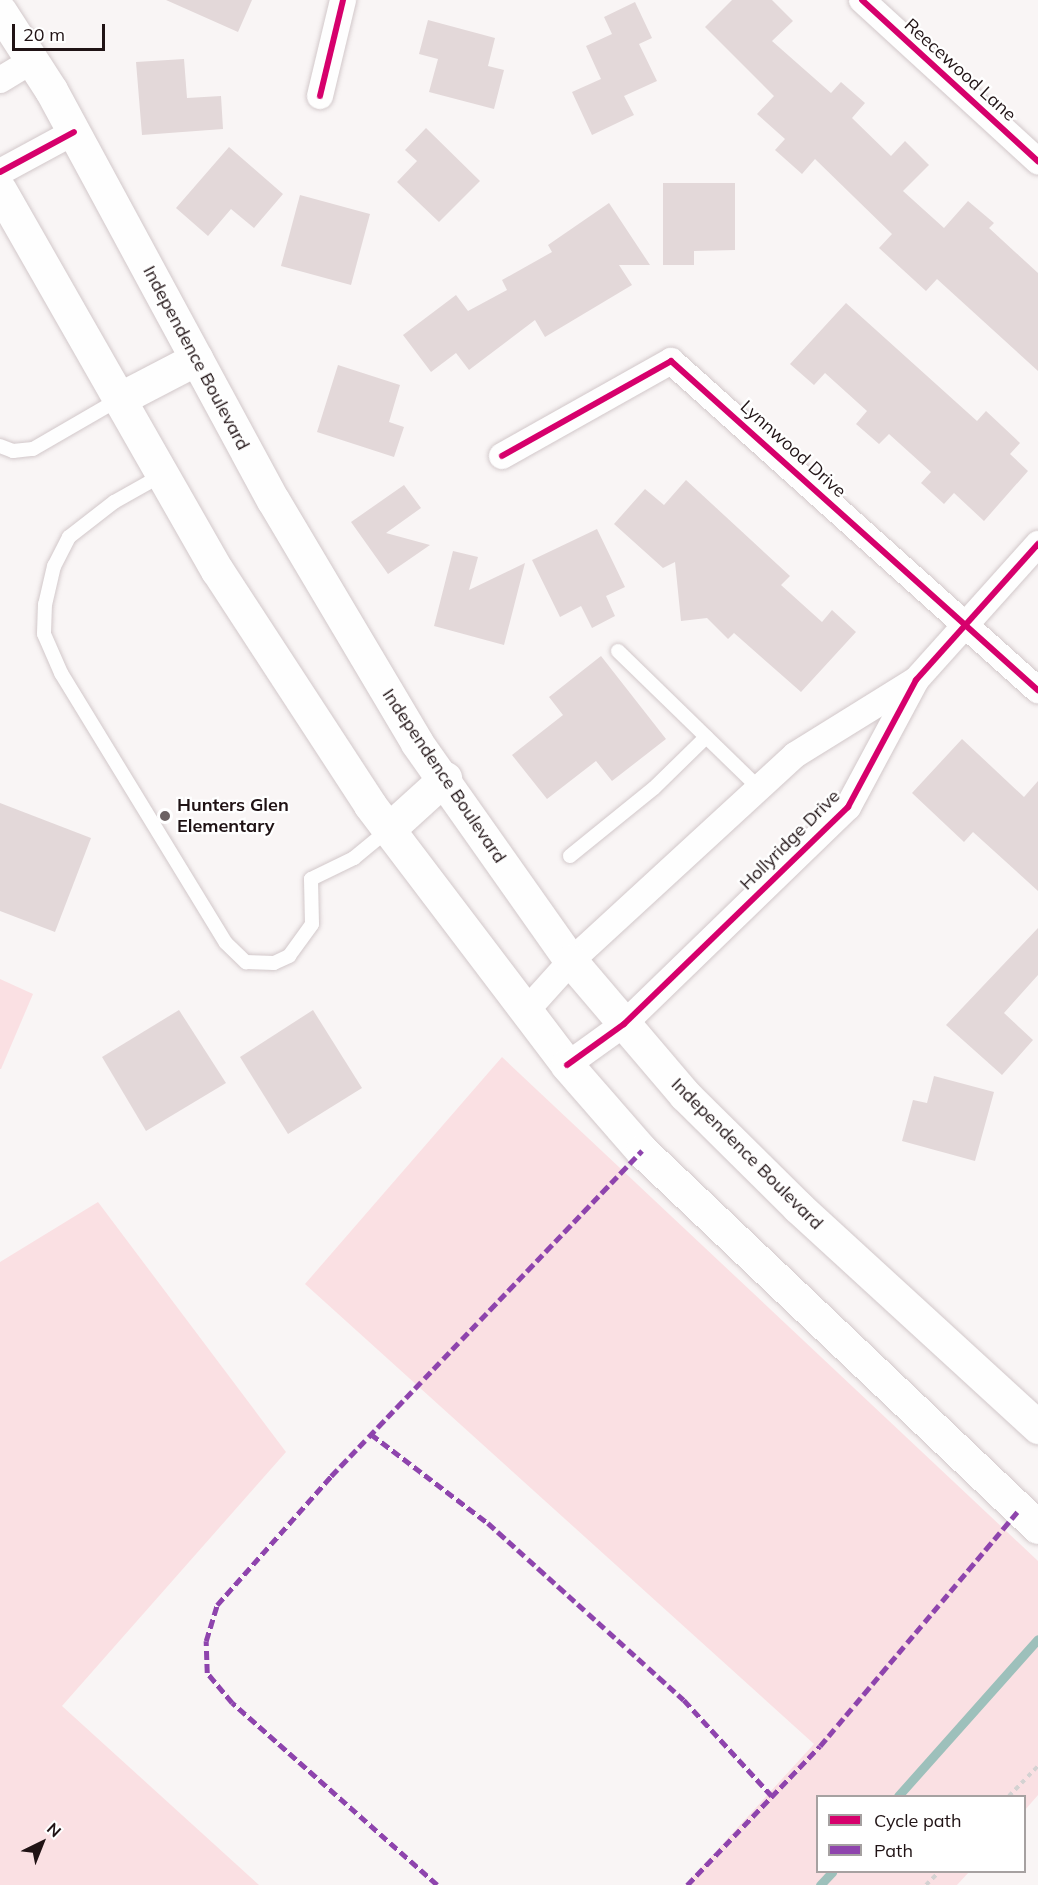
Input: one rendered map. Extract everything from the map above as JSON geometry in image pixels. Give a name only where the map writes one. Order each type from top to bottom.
[{"type":"main road","name":"Independence Boulevard","points":[[0,11],[33,60],[74,132],[273,500],[417,743],[445,778],[571,961],[685,1095],[798,1207],[1038,1427]]},
{"type":"main road","points":[[0,190],[121,398],[217,570],[389,829],[567,1065],[642,1151],[1032,1508]]},
{"type":"main road","points":[[121,398],[196,359]]},
{"type":"main road","points":[[389,829],[445,778]]},
{"type":"street","points":[[320,96],[343,0]]},
{"type":"street","name":"Reecewood Lane","points":[[862,0],[1038,161]]},
{"type":"street","points":[[0,80],[33,60]]},
{"type":"street","points":[[0,172],[74,132]]},
{"type":"street","name":"Lynnwood Drive","points":[[502,456],[671,361],[1038,690]]},
{"type":"street","name":"Hollyridge Drive","points":[[567,1065],[624,1024],[848,807],[916,680],[1038,544]]},
{"type":"street","name":"Hollyridge Drive","points":[[526,1011],[571,961],[795,755],[916,680]]},
{"type":"lane","points":[[0,446],[13,451],[33,449],[121,398]]},
{"type":"lane","points":[[162,475],[85,522],[69,537],[54,566],[45,604],[44,634],[61,673],[236,955],[259,964],[290,956],[312,924],[311,879],[354,858],[389,829]]},
{"type":"lane","points":[[618,651],[759,789]]},
{"type":"lane","points":[[570,856],[654,788],[706,737]]},
{"type":"path","points":[[1012,1795],[1038,1766]]},
{"type":"path","points":[[926,1885],[938,1873]]},
{"type":"shaded area","points":[[0,979],[33,994],[1,1069],[0,1069]]},
{"type":"shaded area","points":[[502,1057],[1038,1561],[1038,1795],[1026,1809],[1026,1795],[816,1795],[816,1873],[968,1873],[957,1885],[685,1885],[814,1744],[305,1284]]},
{"type":"shaded area","points":[[98,1202],[286,1452],[62,1706],[259,1885],[0,1885],[0,1262]]},
{"type":"building","points":[[166,0],[252,0],[238,32]]},
{"type":"building","points":[[732,0],[772,0],[793,21],[772,41],[831,93],[841,82],[865,103],[852,118],[891,156],[905,141],[929,165],[903,191],[944,228],[968,201],[994,223],[989,228],[1038,273],[1038,371],[937,279],[926,291],[879,248],[892,234],[815,159],[802,174],[775,150],[785,139],[757,114],[774,96],[705,27]]},
{"type":"building","points":[[635,2],[652,38],[639,44],[657,81],[624,96],[634,115],[592,135],[572,92],[601,79],[586,46],[612,34],[604,17]]},
{"type":"building","points":[[428,20],[495,38],[488,66],[504,70],[494,109],[429,92],[438,59],[419,54]]},
{"type":"building","points":[[184,59],[187,98],[221,96],[223,129],[142,135],[136,62]]},
{"type":"building","points":[[426,128],[480,181],[439,222],[397,182],[417,161],[405,150]]},
{"type":"building","points":[[229,147],[283,194],[254,228],[231,209],[208,236],[176,208]]},
{"type":"building","points":[[663,183],[735,183],[735,250],[694,251],[694,265],[663,265]]},
{"type":"building","points":[[300,195],[370,214],[351,285],[281,266]]},
{"type":"building","points":[[609,203],[650,265],[619,265],[632,285],[545,337],[535,320],[469,370],[456,353],[431,372],[403,335],[456,295],[468,311],[507,290],[502,280],[552,252],[548,245]]},
{"type":"building","points":[[846,303],[977,421],[986,411],[1020,443],[1010,454],[1028,471],[984,521],[954,493],[944,504],[921,483],[931,472],[889,434],[879,444],[856,424],[867,411],[825,373],[814,385],[790,364]]},
{"type":"building","points":[[338,365],[400,385],[389,422],[404,427],[394,457],[317,432]]},
{"type":"building","points":[[686,480],[790,576],[781,585],[822,622],[832,610],[856,632],[801,692],[734,633],[728,639],[707,618],[681,621],[675,562],[663,568],[614,524],[645,489],[664,505]]},
{"type":"building","points":[[404,485],[421,508],[386,533],[430,545],[388,574],[351,522]]},
{"type":"building","points":[[597,529],[625,587],[606,596],[615,616],[592,628],[581,606],[560,617],[532,560]]},
{"type":"building","points":[[453,551],[478,557],[469,590],[525,563],[504,645],[434,626]]},
{"type":"building","points":[[601,656],[666,739],[612,781],[596,761],[547,799],[512,755],[563,715],[549,697]]},
{"type":"building","points":[[962,739],[1024,797],[1038,781],[1038,891],[973,832],[964,842],[912,793]]},
{"type":"building","points":[[0,803],[91,838],[55,932],[0,911]]},
{"type":"building","points":[[1038,928],[1038,975],[1004,1013],[1033,1040],[1002,1075],[946,1025]]},
{"type":"building","points":[[179,1010],[226,1083],[146,1131],[102,1057]]},
{"type":"building","points":[[313,1010],[362,1088],[288,1134],[240,1057]]},
{"type":"building","points":[[934,1076],[994,1092],[975,1161],[902,1141],[913,1100],[927,1103]]},
{"type":"waterway","points":[[899,1795],[1038,1639]]},
{"type":"waterway","points":[[820,1885],[831,1873]]},
{"type":"marked path","points":[[437,1885],[232,1703],[207,1673],[206,1641],[217,1605],[331,1476],[642,1151]]},
{"type":"marked path","points":[[371,1434],[488,1523],[684,1700],[772,1796]]},
{"type":"marked path","points":[[687,1885],[820,1746],[1019,1510]]},
{"type":"cycle path","points":[[320,96],[343,0]]},
{"type":"cycle path","points":[[862,0],[1038,161]]},
{"type":"cycle path","points":[[0,172],[74,132]]},
{"type":"cycle path","points":[[502,456],[671,361],[1038,690]]},
{"type":"cycle path","points":[[567,1065],[624,1024],[848,807],[916,680],[1038,544]]},
{"type":"place","name":"Hunters Glen Elementary","points":[[165,816]]}]
